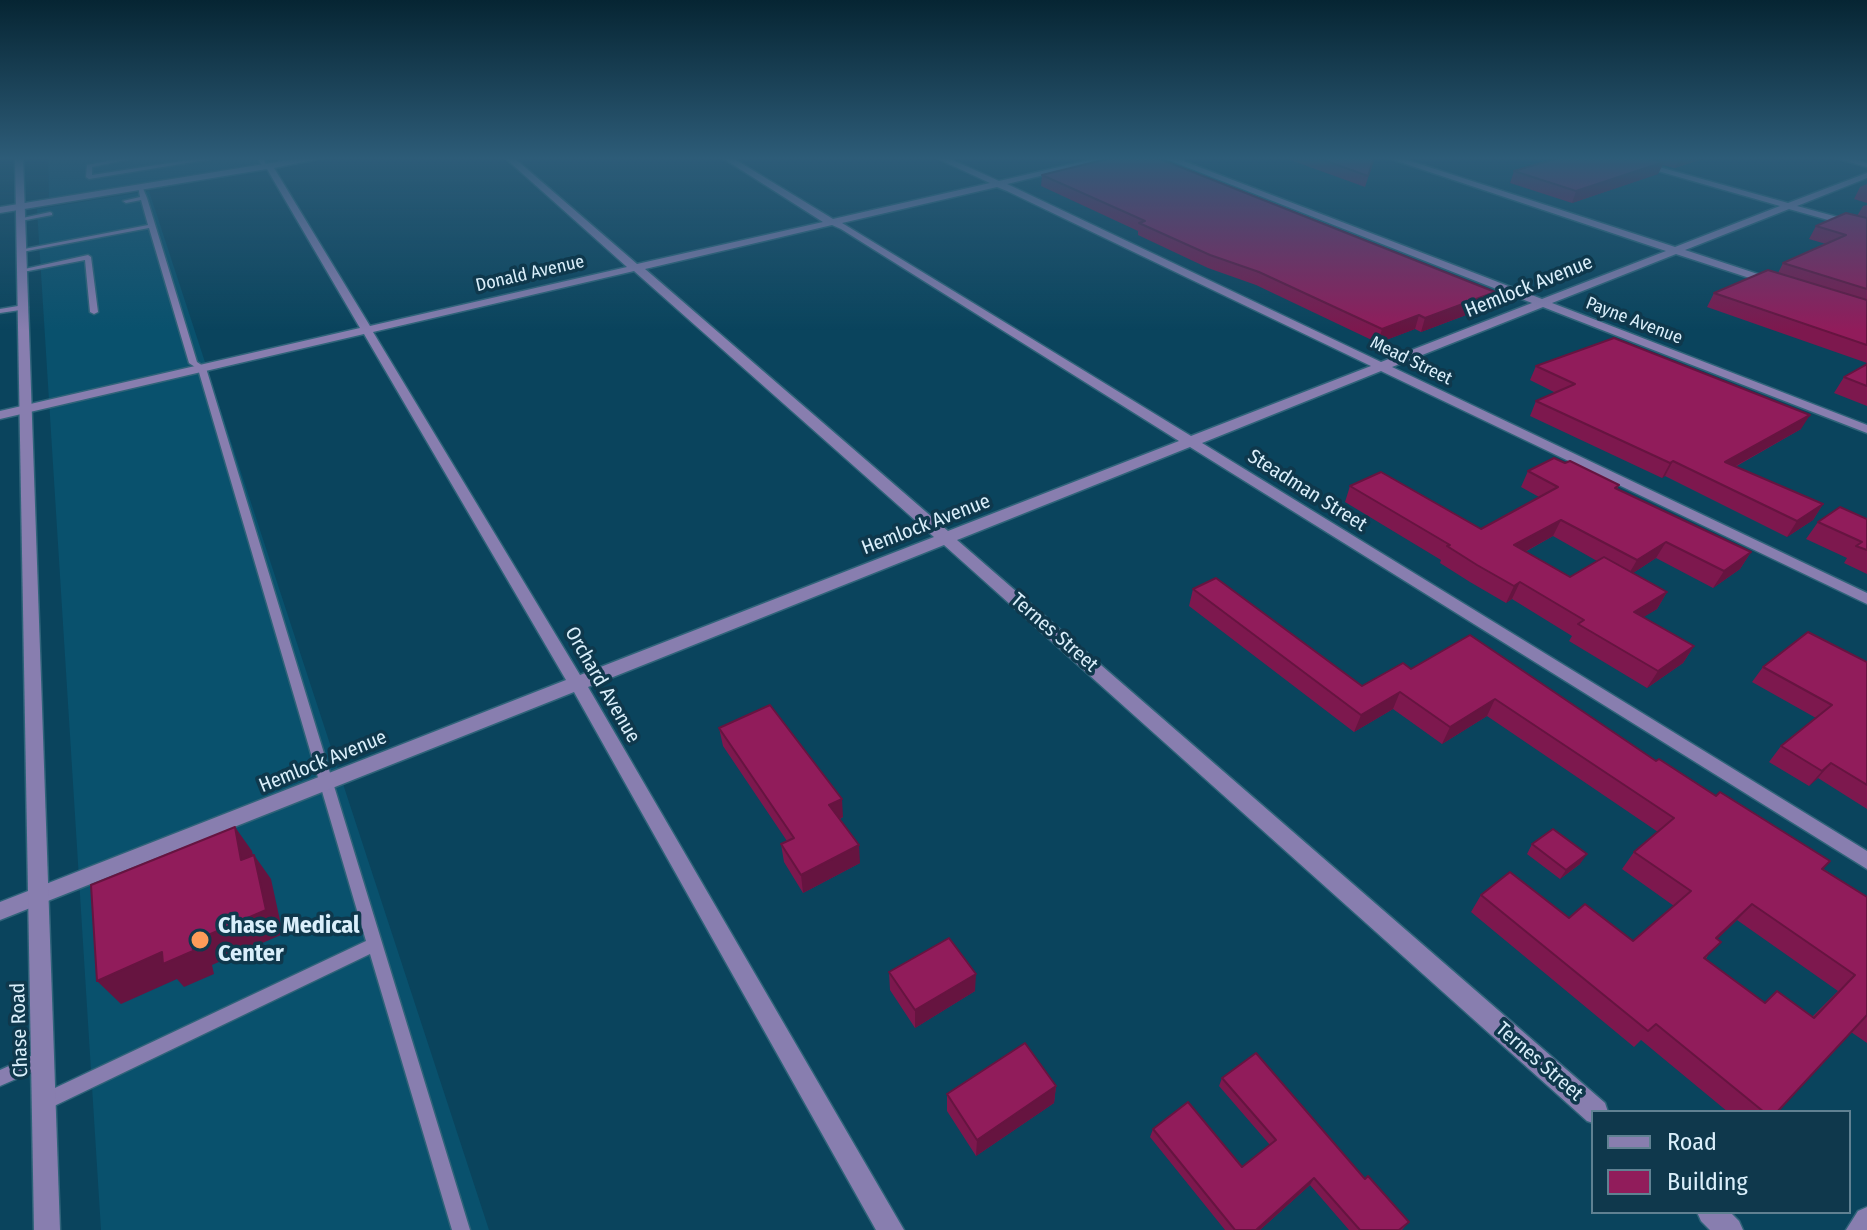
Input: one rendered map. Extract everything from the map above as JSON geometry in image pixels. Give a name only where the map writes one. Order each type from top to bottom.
[{"type":"street","name":"Chase Road","points":[[21,214],[47,1230]]},
{"type":"street","name":"Orchard Avenue","points":[[296,214],[577,684],[891,1230]]},
{"type":"street","name":"Ternes Street","points":[[574,214],[947,538],[1594,1110]]},
{"type":"street","name":"Steadman Street","points":[[820,214],[1867,861]]},
{"type":"street","name":"Donald Avenue","points":[[0,415],[871,214]]},
{"type":"street","name":"Mead Street","points":[[1060,214],[1867,599]]},
{"type":"street","name":"Payne Avenue","points":[[1313,214],[1867,429]]},
{"type":"street","points":[[1566,214],[1782,285]]},
{"type":"street","name":"Hemlock Avenue","points":[[0,911],[1767,214]]},
{"type":"street","points":[[1818,214],[1867,228]]},
{"type":"street","points":[[1712,1214],[1730,1230]]},
{"type":"street","points":[[1859,1230],[1867,1220]]},
{"type":"lane","points":[[148,214],[193,363],[202,368],[461,1230]]},
{"type":"lane","points":[[22,250],[152,226]]},
{"type":"lane","points":[[23,270],[88,257],[94,312]]},
{"type":"lane","points":[[0,311],[24,307]]},
{"type":"lane","points":[[44,1102],[375,944]]},
{"type":"lane","points":[[0,1078],[43,1059]]},
{"type":"shaded area","points":[[37,214],[157,214],[489,1230],[101,1230]]},
{"type":"building","points":[[1130,214],[1300,214],[1495,292],[1425,318],[1419,315],[1382,329],[1259,272],[1210,255],[1139,223],[1145,221]]},
{"type":"building","points":[[1843,214],[1867,218],[1867,289],[1783,263],[1846,235],[1816,226]]},
{"type":"building","points":[[1768,270],[1867,300],[1867,345],[1714,293]]},
{"type":"building","points":[[1614,338],[1810,415],[1725,462],[1823,504],[1797,521],[1673,461],[1670,463],[1536,401],[1575,384],[1536,366]]},
{"type":"building","points":[[1867,364],[1867,386],[1844,377]]},
{"type":"building","points":[[1554,458],[1565,463],[1570,461],[1619,485],[1615,488],[1751,552],[1724,571],[1666,542],[1637,560],[1561,520],[1514,545],[1570,577],[1604,557],[1667,592],[1634,612],[1694,646],[1658,671],[1578,624],[1584,620],[1520,582],[1514,586],[1477,565],[1447,546],[1450,545],[1350,486],[1381,472],[1481,529],[1558,487],[1528,471]]},
{"type":"building","points":[[1840,507],[1867,519],[1867,550],[1856,546],[1862,542],[1818,522]]},
{"type":"building","points":[[1216,578],[1362,686],[1403,663],[1411,669],[1470,635],[1656,761],[1659,759],[1716,796],[1720,792],[1830,861],[1822,869],[1867,897],[1867,1015],[1779,1110],[1762,1110],[1656,1024],[1648,1031],[1481,895],[1510,872],[1569,918],[1585,904],[1633,941],[1691,891],[1634,852],[1674,818],[1495,699],[1450,727],[1400,692],[1361,715],[1193,589]],"holes":[[[1752,904],[1855,975],[1814,1018],[1777,991],[1765,1003],[1704,958],[1721,942],[1716,938]]]},
{"type":"building","points":[[1808,632],[1867,662],[1867,785],[1831,763],[1822,771],[1781,746],[1832,705],[1763,667]]},
{"type":"building","points":[[770,705],[842,799],[829,805],[859,845],[801,875],[781,844],[794,838],[719,728]]},
{"type":"building","points":[[235,827],[241,860],[254,855],[266,910],[192,942],[193,951],[163,964],[162,952],[97,981],[91,885]]},
{"type":"building","points":[[1553,829],[1587,854],[1566,870],[1532,844]]},
{"type":"building","points":[[949,938],[976,974],[915,1010],[889,972]]},
{"type":"building","points":[[1025,1043],[1056,1086],[977,1140],[947,1094]]},
{"type":"building","points":[[1256,1053],[1365,1179],[1368,1176],[1409,1222],[1399,1230],[1360,1230],[1314,1178],[1256,1230],[1235,1230],[1153,1129],[1188,1102],[1242,1167],[1276,1140],[1222,1078]]},
{"type":"place","name":"Chase Medical Center","points":[[200,940]]}]
